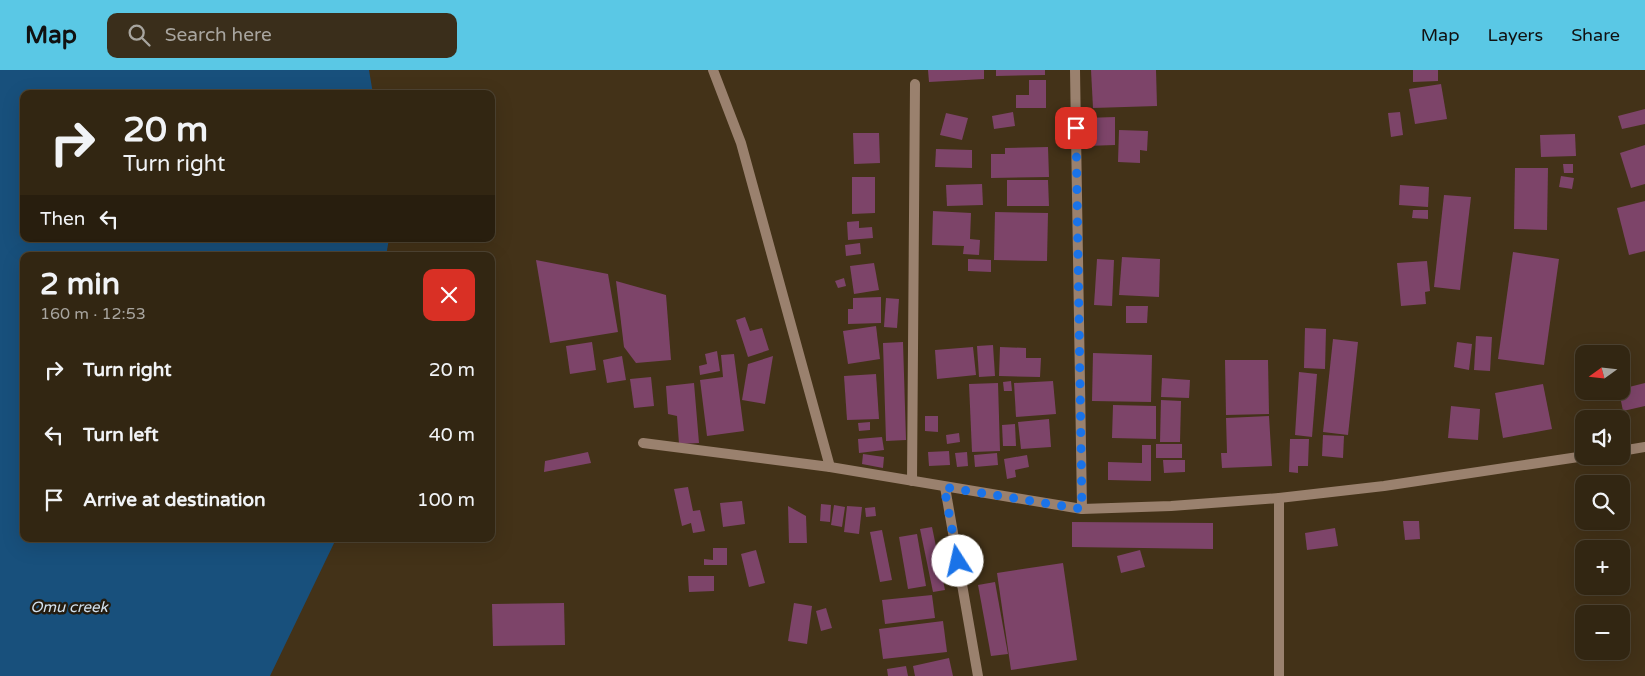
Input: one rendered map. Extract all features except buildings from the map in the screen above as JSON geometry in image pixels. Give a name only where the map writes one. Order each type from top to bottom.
[{"type":"street","points":[[713,70],[741,143],[830,467]]},
{"type":"street","points":[[1075,70],[1082,509]]},
{"type":"street","points":[[912,481],[915,84]]},
{"type":"street","points":[[643,444],[830,467],[1082,509],[1171,506],[1279,498],[1384,486],[1575,457]]},
{"type":"street","points":[[1630,450],[1645,447]]},
{"type":"street","points":[[944,487],[978,676]]},
{"type":"street","points":[[1279,498],[1279,676]]},
{"type":"water","name":"Omu creek","points":[[0,70],[369,70],[372,90],[20,90],[20,242],[388,242],[387,252],[20,252],[20,542],[335,542],[270,676],[0,676]]},
{"type":"route","points":[[958,561],[944,487],[1082,509],[1076,128]]}]
